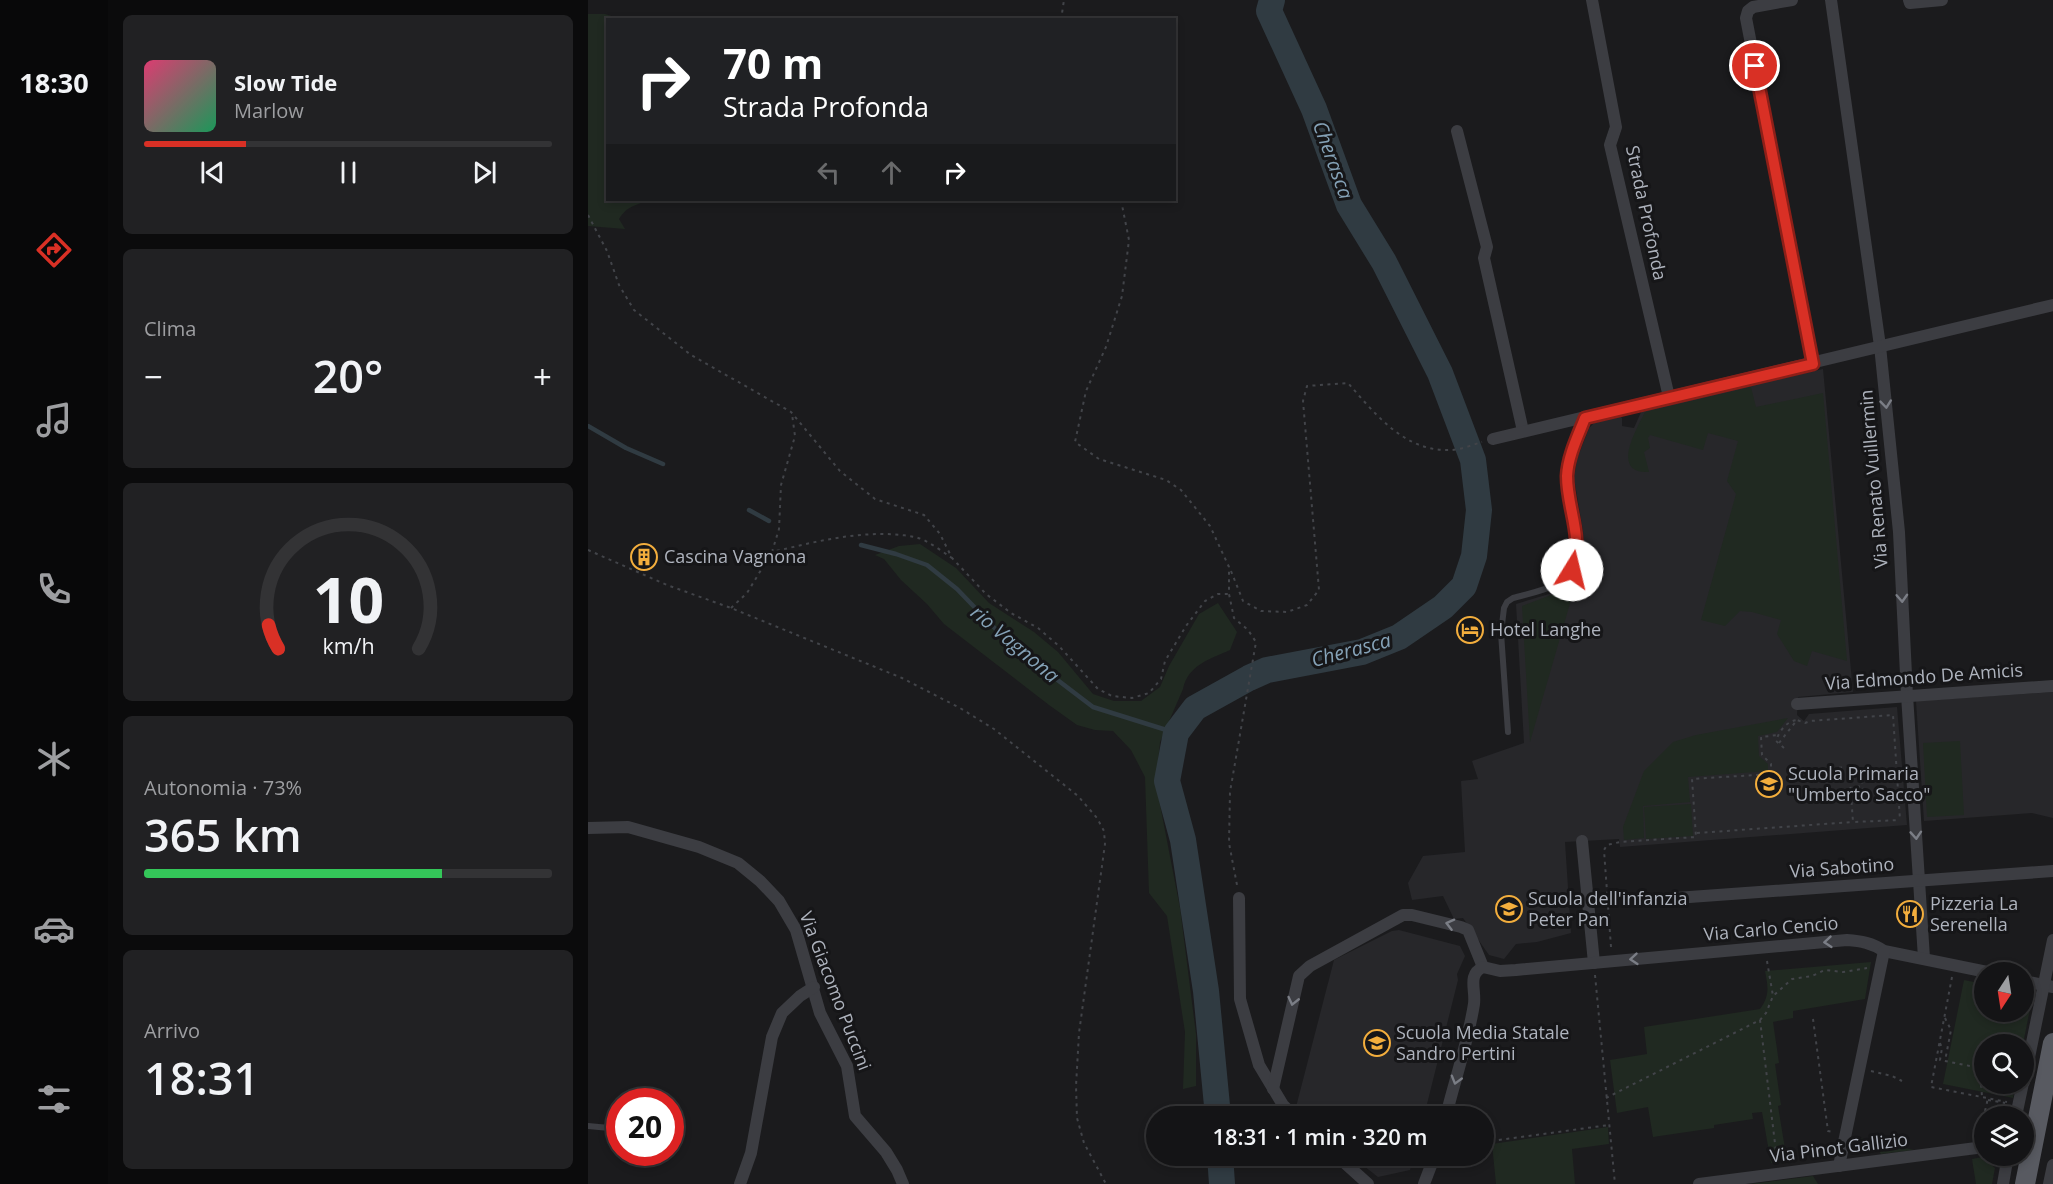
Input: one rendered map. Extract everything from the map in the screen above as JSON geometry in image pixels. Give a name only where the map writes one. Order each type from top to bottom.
[{"type":"main road","points":[[2034,1124],[2051,1064],[2053,1043]]},
{"type":"main road","points":[[2025,1184],[2026,1166]]},
{"type":"street","name":"Strada Profonda","points":[[1592,0],[1616,127],[1610,146],[1669,397]]},
{"type":"street","points":[[1792,0],[1753,7],[1746,18],[1813,364]]},
{"type":"street","name":"Via Renato Vuillermin","points":[[1831,0],[1880,346],[1899,532],[1923,958]]},
{"type":"street","points":[[1909,0],[1910,3],[1942,0]]},
{"type":"street","points":[[1457,131],[1487,247],[1484,258],[1523,431]]},
{"type":"street","points":[[1493,439],[2053,305]]},
{"type":"street","name":"Via Edmondo De Amicis","points":[[1803,704],[2053,686]]},
{"type":"street","name":"Via Giacomo Puccini","points":[[588,828],[628,827],[699,847],[738,863],[779,901],[795,930],[820,1013],[847,1066],[855,1116],[886,1152],[903,1184]]},
{"type":"street","points":[[1582,841],[1594,963]]},
{"type":"street","name":"Via Sabotino","points":[[1634,901],[2053,871]]},
{"type":"street","points":[[1239,898],[1239,999],[1259,1065],[1284,1106]]},
{"type":"street","points":[[1273,1089],[1299,976],[1310,966],[1403,915],[1412,915],[1468,930],[1483,967],[1476,970],[1473,976],[1474,1002],[1449,1106]]},
{"type":"street","name":"Via Carlo Cencio","points":[[1483,967],[1500,971],[1847,940],[1872,944],[1884,951],[1974,969]]},
{"type":"street","points":[[2034,1040],[2048,986],[2053,940]]},
{"type":"street","points":[[1839,1166],[1884,951]]},
{"type":"street","points":[[740,1184],[751,1153],[772,1037],[782,1013],[800,996],[814,987]]},
{"type":"street","name":"Via Pinot Gallizio","points":[[1699,1184],[1974,1148]]},
{"type":"street","points":[[2049,1184],[2053,1165]]},
{"type":"street","points":[[1348,1166],[1368,1184]]},
{"type":"street","points":[[1424,1184],[1431,1166]]},
{"type":"street","points":[[2002,1184],[2006,1166]]},
{"type":"lane","points":[[1508,732],[1501,633],[1504,608],[1513,598],[1555,585],[1572,570],[1577,538],[1567,477],[1571,455],[1585,418]]},
{"type":"lane","points":[[588,1126],[606,1128]]},
{"type":"path","points":[[1061,18],[1064,0]]},
{"type":"path","points":[[1121,201],[1129,240],[1122,296],[1106,347],[1086,391],[1075,442],[1099,459],[1166,480],[1181,490],[1210,526],[1244,601],[1262,611],[1287,612],[1307,605],[1318,590],[1303,401],[1307,386],[1348,383],[1384,424],[1401,436],[1430,448],[1451,450],[1493,439]]},
{"type":"path","points":[[588,215],[607,250],[619,285],[634,310],[691,354],[791,412],[840,471],[875,498],[924,515],[940,534],[952,558]]},
{"type":"path","points":[[731,608],[747,593],[772,552],[779,529],[781,485],[795,436],[791,412]]},
{"type":"path","points":[[772,552],[866,534],[918,537],[952,558],[986,594],[1011,614],[1038,628],[1059,646],[1098,689],[1112,696],[1132,698],[1149,693],[1161,679],[1165,661],[1186,626],[1205,601],[1218,594],[1229,594]]},
{"type":"path","points":[[588,550],[667,585],[731,608],[902,678],[960,708],[994,729],[1078,796],[1097,818],[1104,831],[1105,844],[1080,1033],[1076,1107],[1084,1143],[1106,1184]]},
{"type":"path","points":[[1229,567],[1229,594],[1234,618],[1248,630],[1256,642],[1230,792],[1229,843],[1239,898]]},
{"type":"path","points":[[1779,743],[1797,720],[1803,704]]},
{"type":"path","points":[[1784,748],[1776,741],[1778,735],[1790,721],[1797,720],[1804,723],[1893,715],[1900,820]]},
{"type":"path","points":[[1612,961],[1604,850],[1607,845],[1620,842],[1696,837],[1692,779],[1771,774],[1771,764],[1762,755],[1761,737],[1778,735]]},
{"type":"path","points":[[1890,738],[1895,738]]},
{"type":"path","points":[[1824,769],[1849,767],[1853,822]]},
{"type":"path","points":[[1851,789],[1859,788],[1858,779],[1862,779],[1863,793]]},
{"type":"path","points":[[1696,833],[1915,819]]},
{"type":"path","points":[[1764,948],[1773,996]]},
{"type":"path","points":[[1594,963],[1615,1184]]},
{"type":"path","points":[[1606,1098],[1760,1020],[1766,1013],[1773,996],[1792,979],[1812,976],[1825,970],[1855,972],[1881,965]]},
{"type":"path","points":[[1955,965],[1931,1087],[1982,1097],[2011,1106]]},
{"type":"path","points":[[1944,1018],[1951,1030],[1945,1061]]},
{"type":"path","points":[[1814,1019],[1828,1131],[1846,1134]]},
{"type":"path","points":[[1760,1020],[1779,1174]]},
{"type":"path","points":[[1940,1043],[1942,1048],[1940,1060],[1980,1068],[1982,1097]]},
{"type":"path","points":[[1874,1072],[1902,1081]]},
{"type":"path","points":[[1987,1106],[1988,1099]]},
{"type":"path","points":[[1494,1141],[1609,1125]]},
{"type":"shaded area","points":[[588,14],[605,14],[618,18],[606,18],[606,201],[645,201],[622,214],[619,219],[625,229],[588,226]]},
{"type":"shaded area","points":[[1823,369],[1853,692],[1798,697],[1797,715],[1804,721],[1809,714],[1897,707],[1907,825],[1620,847],[1619,839],[1565,842],[1571,933],[1537,942],[1516,944],[1504,959],[1489,955],[1463,918],[1454,919],[1443,896],[1412,900],[1408,883],[1423,856],[1465,852],[1461,781],[1478,779],[1472,761],[1524,743],[1516,604],[1549,594],[1563,587],[1573,577],[1580,563],[1584,549],[1583,531],[1574,478],[1577,459],[1589,428],[1596,421],[1620,416],[1622,426],[1634,428],[1642,410]]},
{"type":"shaded area","points":[[1751,387],[1756,407],[1823,393],[1847,661],[1812,651],[1807,666],[1794,661],[1777,634],[1781,620],[1740,611],[1725,626],[1701,620],[1736,494],[1727,481],[1738,441],[1708,433],[1703,450],[1650,435],[1648,438],[1650,448],[1644,452],[1649,472],[1637,471],[1628,459],[1632,439],[1645,412]]},
{"type":"shaded area","points":[[920,544],[956,568],[989,603],[1034,632],[1058,652],[1093,694],[1114,701],[1141,701],[1160,687],[1169,666],[1199,614],[1218,603],[1237,632],[1230,650],[1195,668],[1186,681],[1160,742],[1156,784],[1180,908],[1196,1034],[1196,1086],[1183,1089],[1185,1032],[1167,916],[1149,893],[1145,777],[1131,750],[1113,731],[1095,730],[1077,725],[1049,705],[944,624],[884,559],[875,555],[899,546]]},
{"type":"shaded area","points":[[1575,586],[1530,742],[1522,606]]},
{"type":"shaded area","points":[[2053,692],[2053,818],[2032,813],[1924,821],[1916,701]]},
{"type":"shaded area","points":[[1788,718],[1777,732],[1758,736],[1759,756],[1768,764],[1768,771],[1688,777],[1690,802],[1643,806],[1644,838],[1624,840],[1623,827],[1644,771],[1673,742],[1696,735]]},
{"type":"shaded area","points":[[1960,741],[1964,815],[1927,817],[1923,743]]},
{"type":"shaded area","points":[[1691,804],[1693,836],[1646,839],[1644,807]]},
{"type":"shaded area","name":"Scuola Media Statale Sandro Pertini","points":[[1399,930],[1460,946],[1465,956],[1457,974],[1458,980],[1426,1106],[1296,1106],[1334,960],[1392,931]]},
{"type":"shaded area","points":[[1871,962],[1865,999],[1793,1011],[1793,1018],[1773,1022],[1779,1063],[1775,1064],[1781,1105],[1778,1106],[1787,1161],[1771,1163],[1762,1112],[1752,1113],[1753,1119],[1714,1125],[1714,1128],[1653,1137],[1648,1107],[1617,1113],[1610,1060],[1647,1054],[1644,1027],[1760,1009],[1767,991],[1765,971]]},
{"type":"shaded area","points":[[1964,980],[1974,982],[1974,1022],[2027,1022],[2025,1034],[1974,1034],[1974,1090],[1943,1084]]},
{"type":"shaded area","points":[[1993,1094],[2014,1094],[2013,1098]]},
{"type":"shaded area","points":[[1608,1127],[1609,1144],[1572,1149],[1575,1184],[1496,1184],[1494,1144]]},
{"type":"shaded area","points":[[1854,1136],[1914,1150],[1881,1154],[1874,1143],[1852,1143]]},
{"type":"shaded area","points":[[1972,1159],[1974,1159],[1974,1166],[1995,1168],[1992,1184],[1976,1184]]},
{"type":"shaded area","points":[[1364,1166],[1411,1166],[1410,1170],[1378,1177]]},
{"type":"shaded area","points":[[1813,1176],[1818,1184],[1750,1184]]},
{"type":"waterway","name":"Cherasca","points":[[1217,1106],[1206,991],[1183,840],[1167,781],[1176,733],[1195,708],[1249,678],[1267,670],[1362,652],[1399,637],[1443,607],[1464,586],[1474,556],[1479,510],[1473,460],[1440,373],[1384,262],[1349,205],[1314,109],[1269,11],[1272,0]]},
{"type":"waterway","name":"rio Vagnona","points":[[588,426],[626,448],[663,464]]},
{"type":"waterway","points":[[749,510],[769,521]]},
{"type":"waterway","name":"rio Vagnona","points":[[861,545],[927,565],[957,589],[1009,643],[1093,707],[1176,733]]},
{"type":"waterway","name":"Cherasca","points":[[1221,1166],[1222,1184]]},
{"type":"place","name":"Cascina Vagnona","points":[[644,557]]},
{"type":"place","name":"Hotel Langhe","points":[[1470,630]]},
{"type":"place","name":"Scuola Primaria \"Umberto Sacco\"","points":[[1769,784]]},
{"type":"place","name":"Scuola dell'infanzia Peter Pan","points":[[1509,909]]},
{"type":"place","name":"Pizzeria La Serenella","points":[[1910,914]]},
{"type":"place","name":"Scuola Media Statale Sandro Pertini","points":[[1377,1043]]},
{"type":"route","points":[[1572,570],[1577,538],[1567,477],[1571,455],[1585,418],[1813,364],[1755,66]]}]
